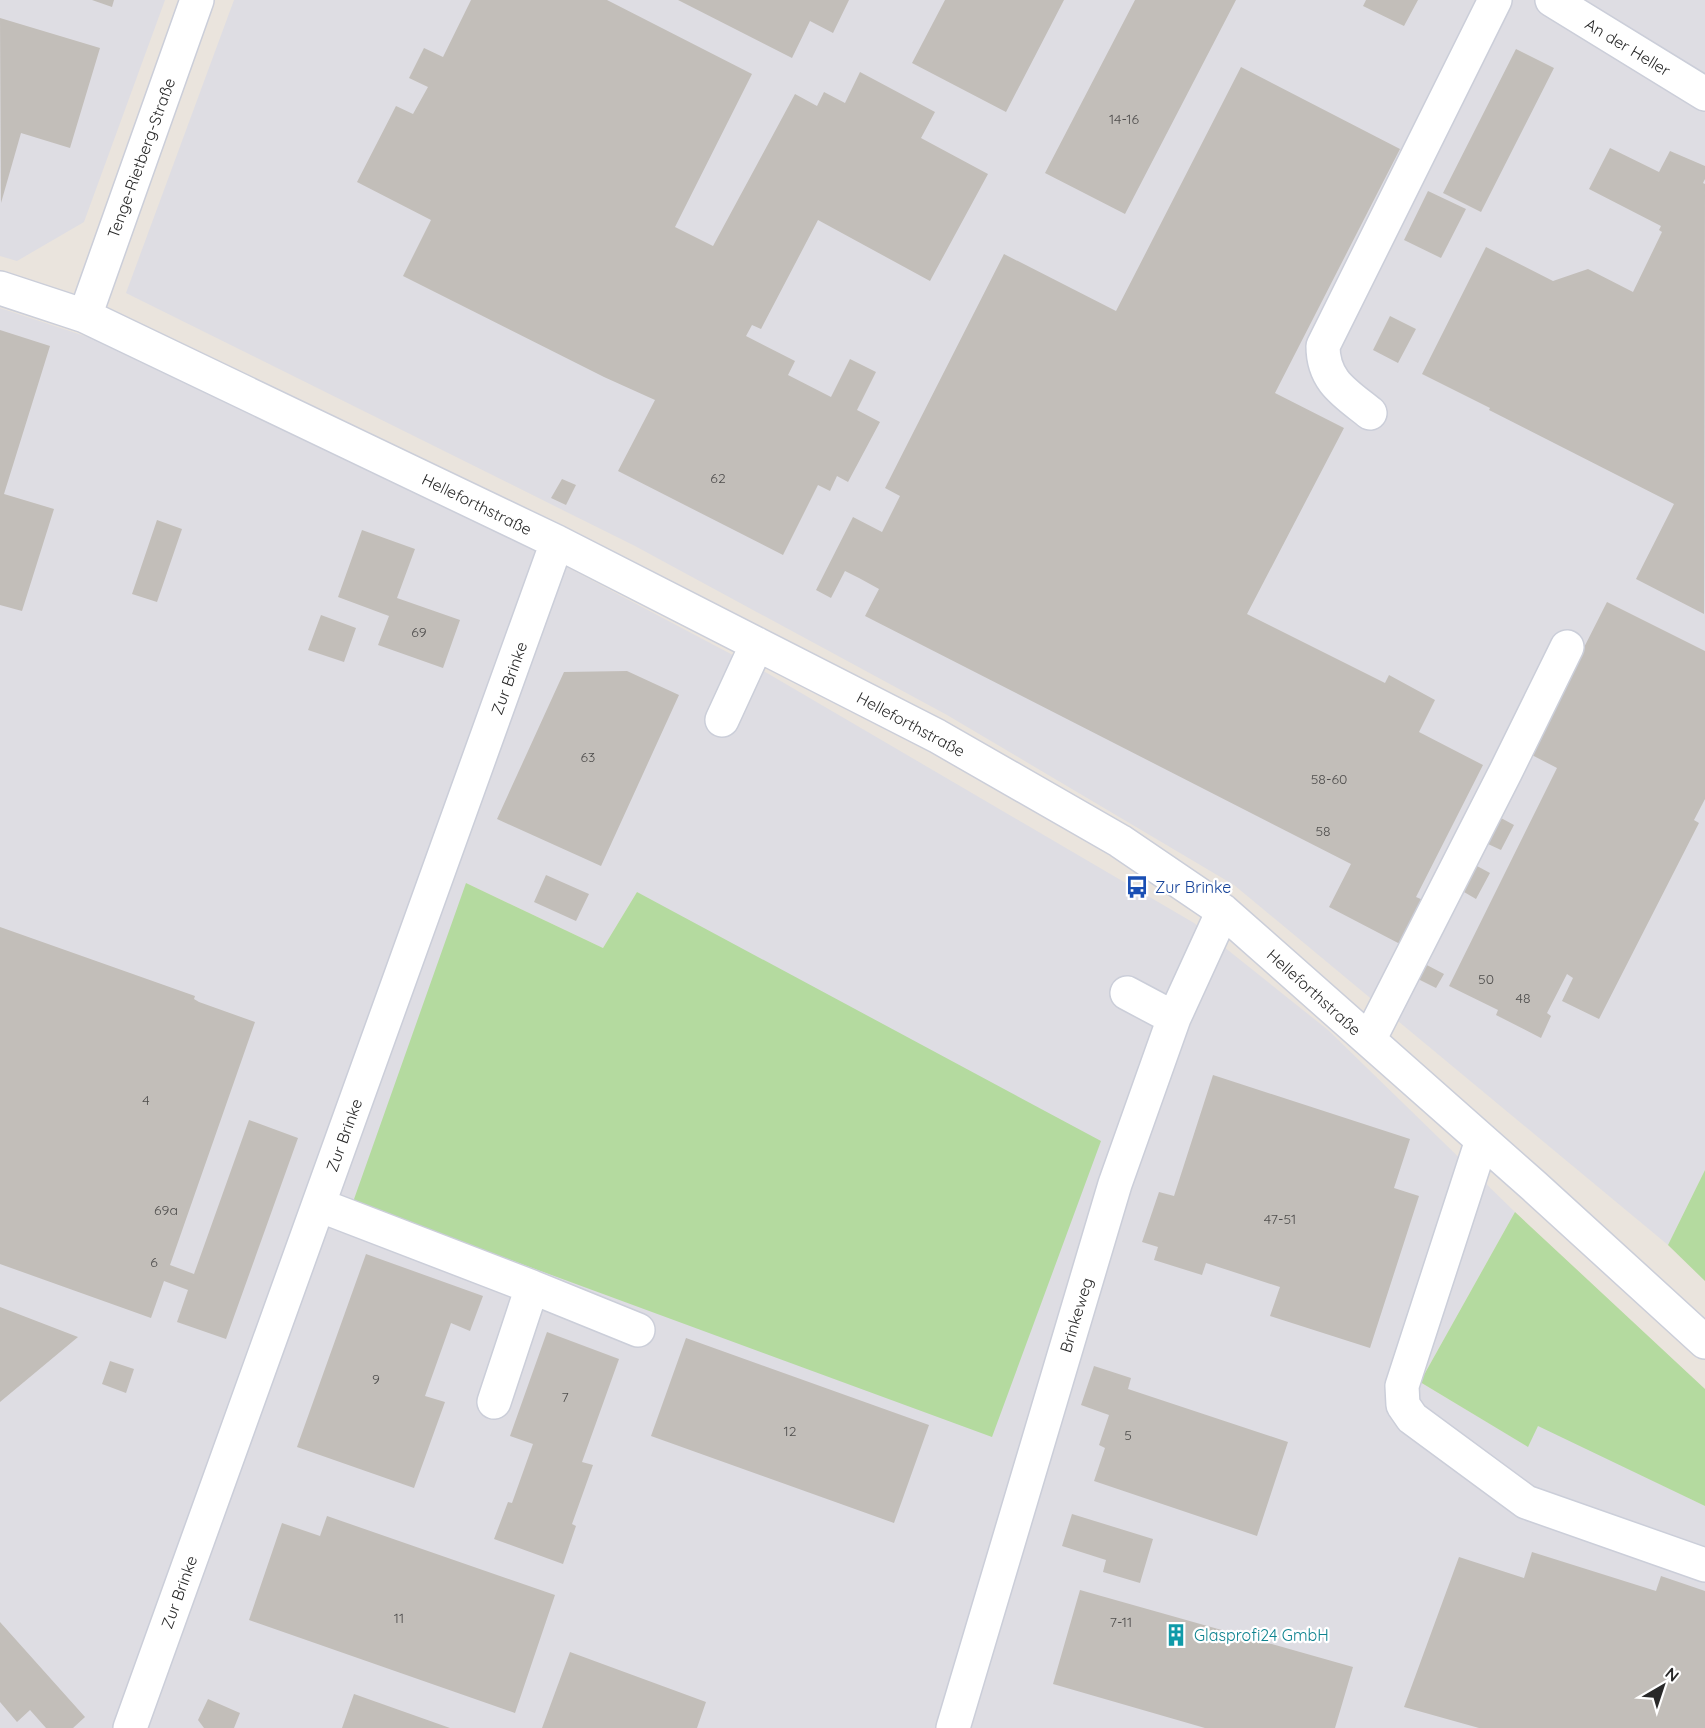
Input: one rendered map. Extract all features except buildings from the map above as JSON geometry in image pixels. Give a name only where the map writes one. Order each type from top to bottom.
[{"type":"street","name":"Tenge-Rietberg-Straße","points":[[85,316],[197,0]]},
{"type":"street","points":[[1370,413],[1334,382],[1323,363],[1323,346],[1495,0]]},
{"type":"street","name":"An der Heller","points":[[1552,0],[1702,84]]},
{"type":"street","name":"Helleforthstraße","points":[[0,288],[85,316],[557,542],[937,736],[1120,841],[1223,911],[1482,1140],[1705,1342]]},
{"type":"street","name":"Zur Brinke","points":[[130,1728],[557,542]]},
{"type":"street","points":[[722,720],[758,644]]},
{"type":"street","points":[[1369,1040],[1567,647]]},
{"type":"street","name":"Brinkeweg","points":[[953,1728],[1115,1184],[1174,1018],[1223,911]]},
{"type":"street","points":[[1127,993],[1174,1018]]},
{"type":"street","points":[[1482,1140],[1402,1386],[1404,1405],[1412,1418],[1526,1502],[1705,1565]]},
{"type":"street","points":[[319,1205],[638,1330]]},
{"type":"street","points":[[494,1402],[532,1287]]},
{"type":"shaded area","points":[[0,0],[165,0],[84,222],[17,261],[0,256]]},
{"type":"shaded area","points":[[234,0],[1705,0],[1705,1170],[1668,1245],[1234,885],[947,715],[635,546],[126,293]]},
{"type":"shaded area","points":[[0,308],[106,343],[538,552],[767,673],[1194,923],[1328,1030],[1515,1212],[1420,1382],[1527,1446],[1538,1425],[1705,1506],[1705,1728],[0,1728]],"holes":[[[466,883],[603,948],[637,892],[992,1436]]]},
{"type":"green space","points":[[466,883],[603,948],[637,892],[1101,1141],[992,1437],[353,1202]]},
{"type":"green space","points":[[1705,1170],[1705,1281],[1668,1245]]},
{"type":"green space","points":[[1515,1212],[1705,1389],[1705,1506],[1538,1426],[1528,1447],[1420,1382]]},
{"type":"place","name":"Zur Brinke","points":[[1137,887]]},
{"type":"place","name":"Glasprofi24 GmbH","points":[[1176,1635]]}]
